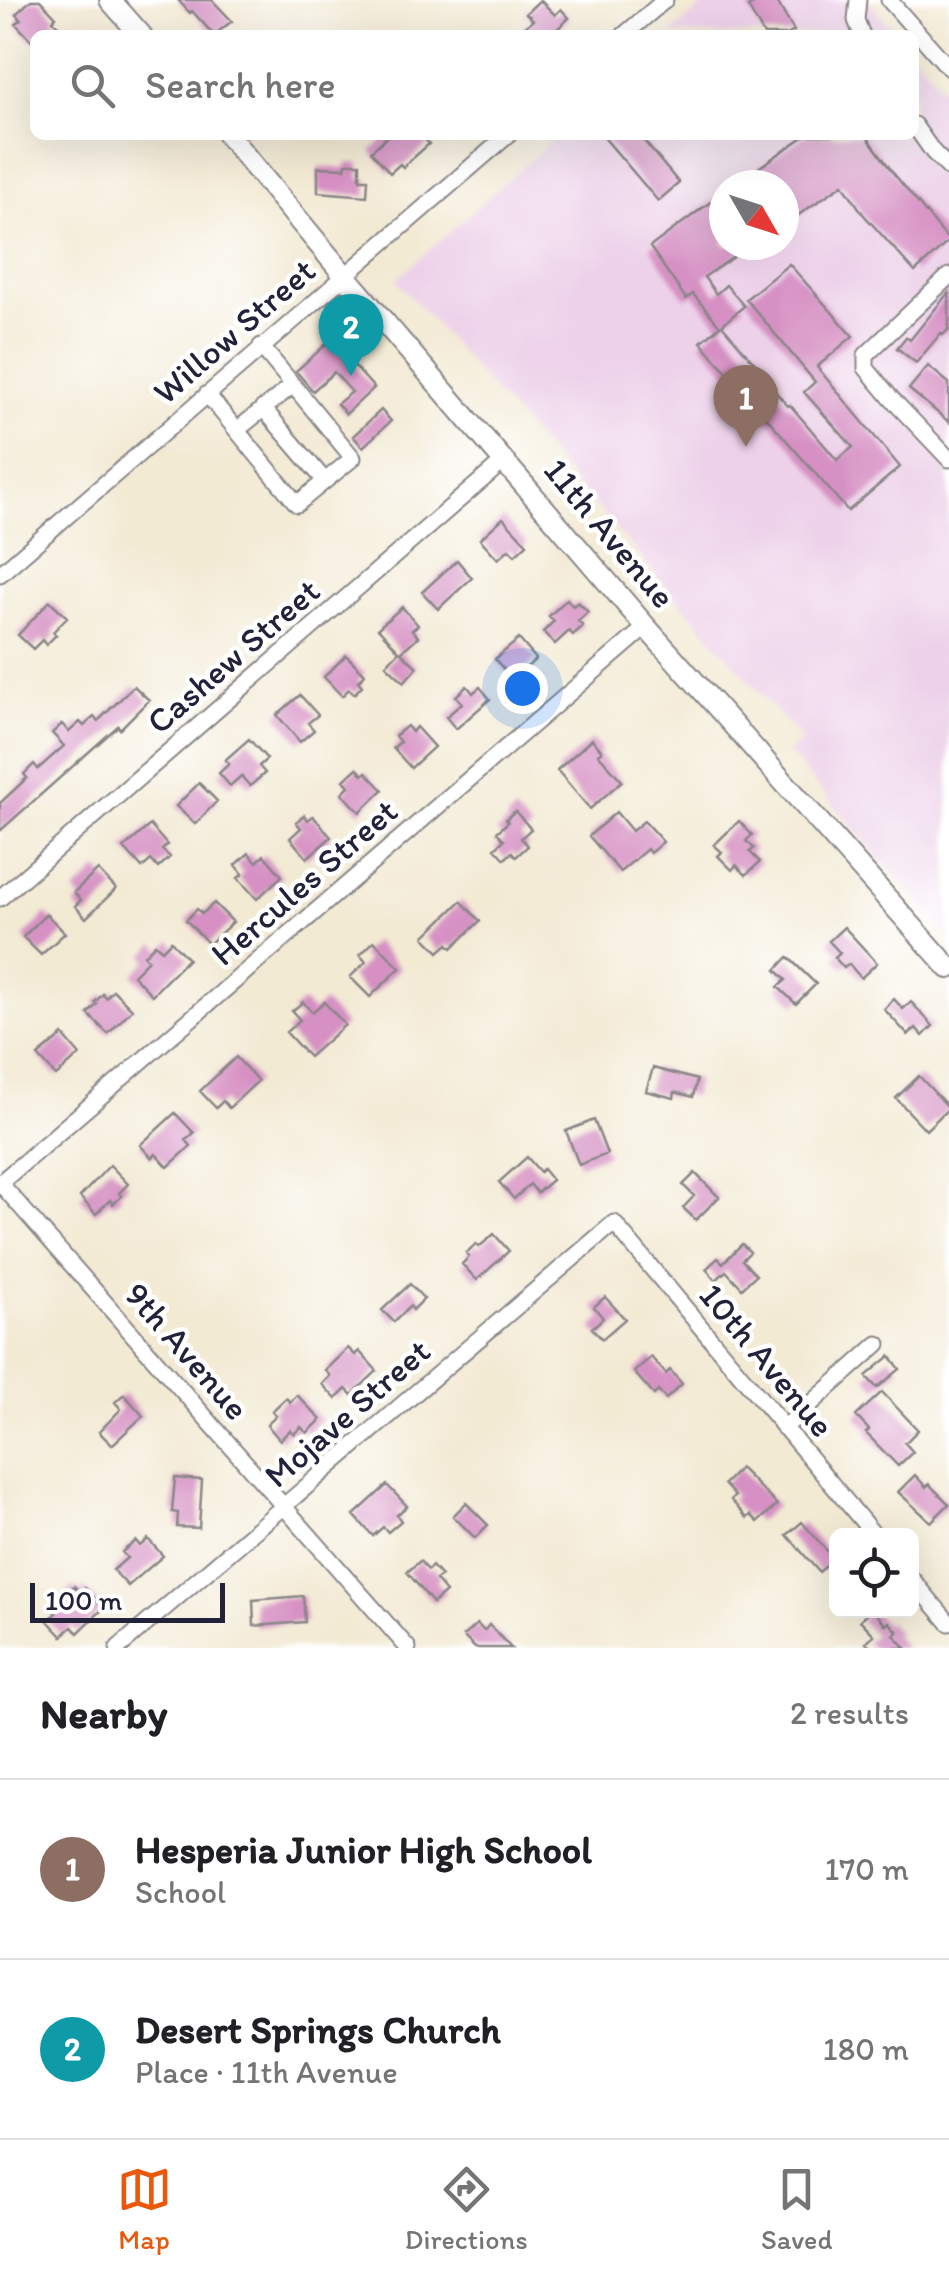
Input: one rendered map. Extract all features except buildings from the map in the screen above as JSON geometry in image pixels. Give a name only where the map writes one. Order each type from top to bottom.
[{"type":"main road","points":[[110,0],[137,30]]},
{"type":"main road","name":"11th Avenue","points":[[232,140],[646,628],[949,968]]},
{"type":"street","points":[[630,30],[665,0]]},
{"type":"street","points":[[858,0],[856,20],[860,30]]},
{"type":"street","points":[[890,0],[916,30]]},
{"type":"street","points":[[919,33],[949,68]]},
{"type":"street","points":[[919,132],[949,168]]},
{"type":"street","name":"Willow Street","points":[[0,574],[502,140]]},
{"type":"street","points":[[949,276],[866,355],[866,368],[949,459]]},
{"type":"street","points":[[207,394],[297,504],[353,458],[261,346]]},
{"type":"street","points":[[237,430],[292,384]]},
{"type":"street","points":[[263,408],[326,481]]},
{"type":"street","name":"Cashew Street","points":[[0,898],[505,460]]},
{"type":"street","name":"Hercules Street","points":[[0,1183],[646,628]]},
{"type":"street","name":"9th Avenue","points":[[0,1183],[408,1648]]},
{"type":"street","name":"Mojave Street","points":[[118,1648],[614,1223]]},
{"type":"street","name":"10th Avenue","points":[[614,1223],[868,1528]]},
{"type":"street","points":[[784,1428],[878,1344]]},
{"type":"street","points":[[919,1588],[949,1624]]},
{"type":"shaded area","points":[[709,0],[867,0],[894,30],[676,30]]},
{"type":"shaded area","points":[[919,60],[949,94],[949,937],[788,753],[802,740],[396,280],[552,140],[919,140]]},
{"type":"place","name":"Desert Springs Church","points":[[351,376]]},
{"type":"place","name":"Hesperia Junior High School","points":[[746,447]]}]
